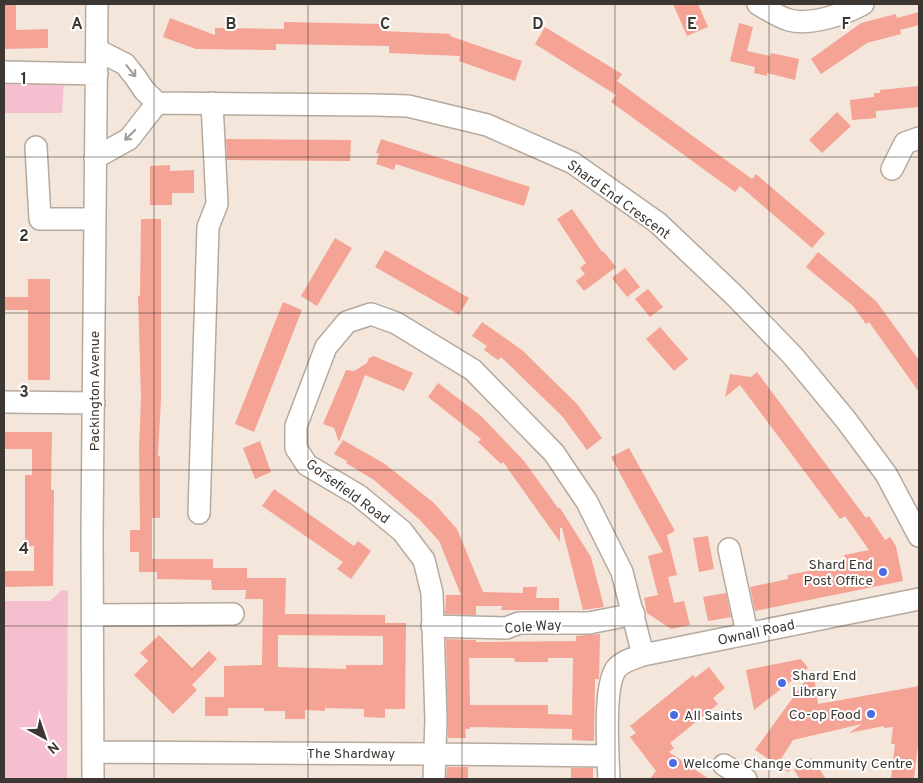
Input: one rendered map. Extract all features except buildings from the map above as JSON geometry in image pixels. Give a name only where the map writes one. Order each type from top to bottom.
[{"type":"street","name":"Packington Avenue","points":[[93,779],[97,4]]},
{"type":"street","points":[[758,4],[789,20],[818,20],[850,11],[863,4]]},
{"type":"street","points":[[95,158],[128,139],[157,103],[144,90],[125,64],[97,50]]},
{"type":"street","points":[[4,72],[98,74]]},
{"type":"street","name":"Shard End Crescent","points":[[157,103],[408,106],[486,125],[573,163],[658,223],[735,296],[793,356],[846,420],[886,474],[919,536]]},
{"type":"street","points":[[199,513],[208,227],[217,204],[212,103]]},
{"type":"street","points":[[892,169],[905,143],[919,138]]},
{"type":"street","points":[[36,147],[40,219],[95,219]]},
{"type":"street","name":"Gorsefield Road","points":[[434,779],[436,720],[432,593],[424,560],[402,531],[358,495],[308,465],[296,448],[296,426],[326,347],[348,322],[371,314],[396,323],[473,370],[554,453],[587,502],[622,572],[643,654]]},
{"type":"street","points":[[4,402],[94,403]]},
{"type":"street","points":[[729,549],[748,633]]},
{"type":"street","name":"Ownall Road","points":[[608,756],[609,689],[616,669],[624,662],[643,654],[919,599]]},
{"type":"street","points":[[93,615],[233,614]]},
{"type":"street","name":"Cole Way","points":[[432,626],[506,628],[519,624],[589,623],[634,614]]},
{"type":"street","name":"The Shardway","points":[[93,752],[608,756]]},
{"type":"street","points":[[608,756],[609,779]]},
{"type":"street","points":[[724,765],[746,779]]},
{"type":"shaded area","points":[[4,83],[64,83],[62,113],[4,113]]},
{"type":"shaded area","points":[[62,590],[68,591],[67,779],[4,779],[4,601],[50,601]]},
{"type":"place","name":"Shard End Post Office","points":[[883,572]]},
{"type":"place","name":"Shard End Library","points":[[782,683]]},
{"type":"place","name":"Co-op Food","points":[[871,714]]},
{"type":"place","name":"All Saints","points":[[674,715]]},
{"type":"place","name":"Welcome Change Community Centre","points":[[673,763]]}]
